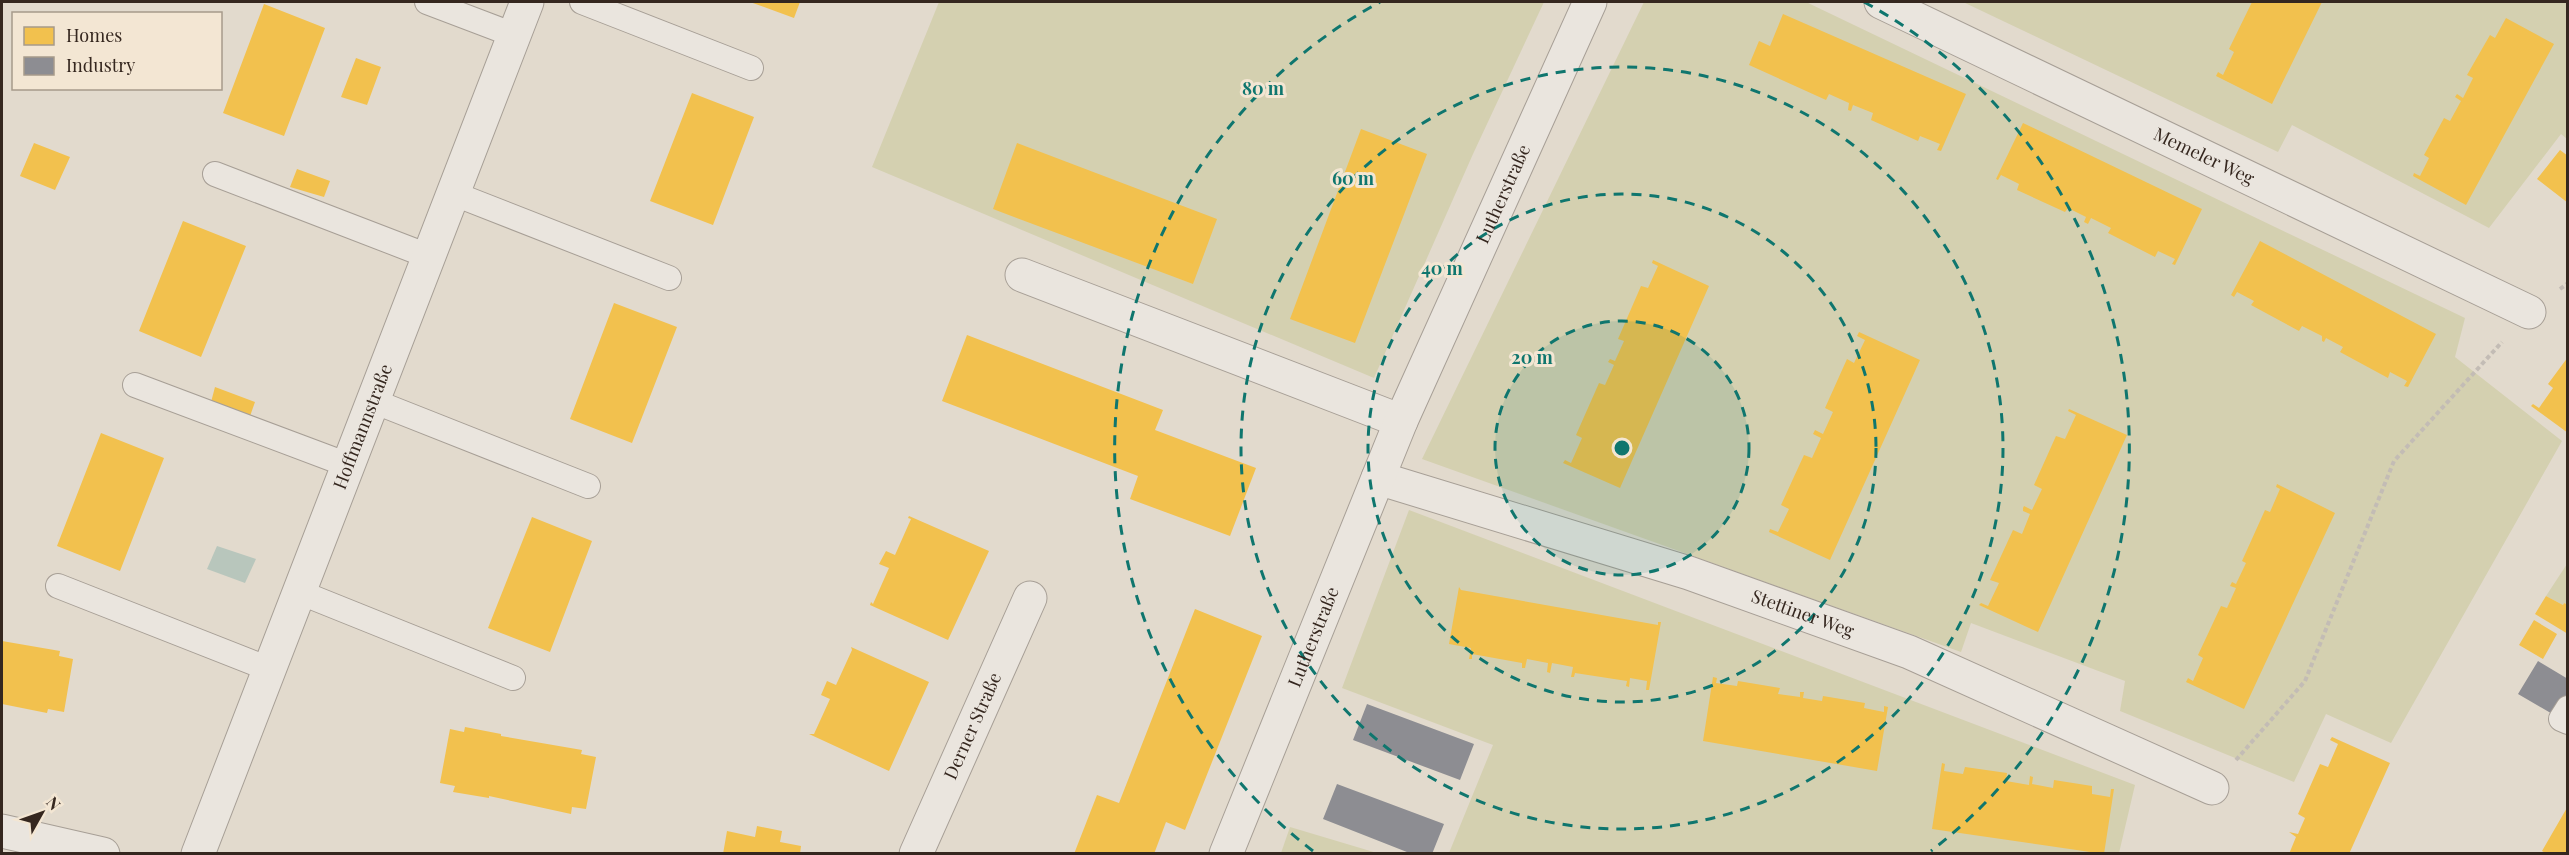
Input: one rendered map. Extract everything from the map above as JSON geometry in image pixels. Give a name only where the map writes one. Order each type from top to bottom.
[{"type":"street","name":"Hoffmannstraße","points":[[198,854],[526,2]]},
{"type":"street","name":"Lutherstraße","points":[[1226,854],[1401,421],[1590,2]]},
{"type":"street","name":"Memeler Weg","points":[[1881,2],[2529,312]]},
{"type":"street","points":[[1022,275],[1401,421]]},
{"type":"street","name":"Stettiner Weg","points":[[1378,478],[1689,573],[1909,652],[2212,788]]},
{"type":"street","name":"Derner Straße","points":[[916,854],[1030,598]]},
{"type":"street","points":[[2,831],[103,854]]},
{"type":"lane","points":[[427,2],[514,35]]},
{"type":"lane","points":[[582,2],[751,68]]},
{"type":"lane","points":[[215,174],[428,256]]},
{"type":"lane","points":[[452,193],[669,278]]},
{"type":"lane","points":[[135,385],[348,465]]},
{"type":"lane","points":[[373,401],[588,486]]},
{"type":"lane","points":[[58,586],[269,669]]},
{"type":"lane","points":[[299,592],[513,678]]},
{"type":"lane","points":[[2568,708],[2561,719],[2568,722]]},
{"type":"path","points":[[2212,788],[2306,681],[2394,461],[2529,312],[2568,283]]},
{"type":"shaded area","points":[[939,2],[1544,2],[1473,154],[1374,378],[872,167]]},
{"type":"shaded area","points":[[1644,2],[1806,2],[2465,318],[2455,357],[2562,441],[2391,743],[2326,714],[2294,782],[2120,711],[2125,681],[1971,623],[1961,652],[1422,459]]},
{"type":"shaded area","points":[[1963,2],[2567,2],[2567,139],[2561,134],[2489,228],[2292,125],[2278,152]]},
{"type":"shaded area","points":[[1409,510],[2135,785],[2119,853],[1449,853],[1493,745],[1342,688]]},
{"type":"shaded area","points":[[217,546],[256,559],[245,583],[207,569]]},
{"type":"shaded area","points":[[2567,564],[2567,605],[2564,603],[2563,605],[2546,596]]},
{"type":"shaded area","points":[[1290,827],[1377,853],[1281,853]]},
{"type":"building: Homes","points":[[750,2],[800,2],[794,18]]},
{"type":"building: Homes","points":[[2252,2],[2322,2],[2272,104],[2216,76],[2218,72],[2223,75],[2234,52],[2229,49]]},
{"type":"building: Homes","points":[[264,4],[325,28],[284,136],[223,113]]},
{"type":"building: Homes","points":[[1783,14],[1966,94],[1941,151],[1937,150],[1940,144],[1920,136],[1918,141],[1871,120],[1873,113],[1853,105],[1851,111],[1848,110],[1849,103],[1829,94],[1826,100],[1749,65],[1759,41],[1770,46]]},
{"type":"building: Homes","points":[[2506,18],[2554,44],[2466,205],[2413,176],[2414,173],[2420,176],[2429,158],[2424,155],[2444,118],[2450,121],[2461,101],[2455,97],[2457,94],[2463,98],[2473,78],[2467,75],[2490,35],[2495,38]]},
{"type":"building: Homes","points":[[356,58],[381,67],[367,105],[341,97]]},
{"type":"building: Homes","points":[[692,93],[754,117],[713,225],[650,201]]},
{"type":"building: Homes","points":[[2023,123],[2202,209],[2175,265],[2172,264],[2175,259],[2158,251],[2155,257],[2108,233],[2111,228],[2091,218],[2088,224],[2084,222],[2086,217],[2068,208],[2065,212],[2017,190],[2019,184],[2001,175],[1998,180],[1996,179]]},
{"type":"building: Homes","points":[[1361,129],[1427,154],[1355,343],[1290,319]]},
{"type":"building: Homes","points":[[34,143],[70,157],[55,190],[20,176]]},
{"type":"building: Homes","points":[[1017,143],[1217,219],[1193,284],[993,209]]},
{"type":"building: Homes","points":[[2560,150],[2568,156],[2568,203],[2537,179]]},
{"type":"building: Homes","points":[[297,169],[330,181],[324,197],[290,187]]},
{"type":"building: Homes","points":[[183,221],[246,246],[201,357],[139,331]]},
{"type":"building: Homes","points":[[2260,241],[2436,334],[2408,387],[2404,386],[2407,381],[2390,372],[2388,378],[2340,352],[2343,347],[2326,338],[2324,342],[2322,341],[2322,336],[2302,326],[2299,331],[2251,305],[2254,301],[2237,292],[2234,297],[2231,295]]},
{"type":"building: Homes","points":[[1653,260],[1709,286],[1620,488],[1563,463],[1565,460],[1571,463],[1582,438],[1576,435],[1599,383],[1605,385],[1614,365],[1608,362],[1610,359],[1615,361],[1624,341],[1618,339],[1641,286],[1648,288],[1658,266],[1652,263]]},
{"type":"building: Homes","points":[[614,303],[677,327],[632,443],[570,419]]},
{"type":"building: Homes","points":[[1859,332],[1920,360],[1830,560],[1769,532],[1770,529],[1778,532],[1789,509],[1781,505],[1804,455],[1812,458],[1821,438],[1813,434],[1815,430],[1823,434],[1833,412],[1825,408],[1847,359],[1854,363],[1865,340],[1857,336]]},
{"type":"building: Homes","points":[[967,335],[1163,410],[1155,430],[1256,468],[1230,536],[1130,499],[1138,476],[942,401]]},
{"type":"building: Homes","points":[[2568,357],[2568,433],[2531,406],[2533,404],[2539,408],[2553,388],[2548,384]]},
{"type":"building: Homes","points":[[215,387],[255,402],[249,419],[210,406]]},
{"type":"building: Homes","points":[[2069,409],[2127,435],[2038,632],[1979,605],[1981,603],[1988,606],[1999,583],[1990,580],[2013,530],[2022,534],[2030,514],[2023,511],[2023,508],[2024,506],[2032,510],[2042,489],[2034,485],[2056,436],[2065,439],[2076,415],[2068,411]]},
{"type":"building: Homes","points":[[101,433],[164,458],[120,571],[57,546]]},
{"type":"building: Homes","points":[[2277,484],[2335,513],[2244,709],[2186,682],[2188,678],[2193,681],[2203,658],[2198,655],[2221,606],[2227,608],[2236,588],[2230,586],[2232,582],[2236,584],[2246,563],[2242,561],[2265,510],[2270,512],[2280,489],[2276,487]]},
{"type":"building: Homes","points":[[909,516],[989,551],[948,640],[870,605],[871,602],[873,604],[889,568],[879,564],[886,551],[895,555],[911,519],[908,518]]},
{"type":"building: Homes","points":[[532,517],[592,541],[550,652],[488,628]]},
{"type":"building: Homes","points":[[1459,587],[1461,590],[1658,625],[1658,622],[1661,622],[1649,690],[1646,690],[1647,681],[1630,678],[1629,687],[1626,686],[1627,681],[1575,673],[1574,677],[1571,677],[1573,667],[1552,663],[1550,673],[1547,672],[1548,663],[1527,659],[1525,668],[1522,668],[1522,663],[1472,654],[1472,659],[1469,659],[1471,648],[1449,644]]},
{"type":"building: Homes","points":[[2546,596],[2563,605],[2564,603],[2568,605],[2568,634],[2535,614]]},
{"type":"building: Homes","points":[[1195,609],[1262,636],[1185,830],[1166,822],[1154,854],[1074,854],[1097,795],[1119,803]]},
{"type":"building: Homes","points":[[2534,620],[2557,634],[2543,659],[2519,645]]},
{"type":"building: Homes","points":[[2,641],[60,651],[59,656],[73,659],[64,712],[48,709],[47,713],[2,704]]},
{"type":"building: Homes","points":[[851,647],[929,682],[889,771],[809,734],[814,734],[830,699],[821,695],[827,681],[836,685],[852,650]]},
{"type":"building: Homes","points":[[1713,677],[1717,678],[1716,683],[1737,686],[1738,681],[1780,688],[1778,694],[1800,697],[1800,692],[1804,692],[1803,698],[1822,701],[1823,696],[1865,703],[1864,708],[1884,712],[1884,706],[1888,707],[1877,771],[1703,741]]},
{"type":"building: Homes","points":[[465,727],[501,734],[501,736],[582,750],[581,754],[596,757],[586,809],[572,807],[571,814],[489,796],[489,798],[453,792],[455,786],[440,783],[450,729],[464,732]]},
{"type":"building: Homes","points":[[2332,737],[2390,763],[2349,854],[2289,854],[2296,837],[2289,832],[2298,834],[2305,818],[2298,814],[2320,764],[2328,767],[2338,744],[2330,740]]},
{"type":"building: Homes","points":[[1942,763],[1945,764],[1944,771],[1963,774],[1965,767],[2007,773],[2006,781],[2029,785],[2030,776],[2033,777],[2032,784],[2053,788],[2054,780],[2092,786],[2092,794],[2110,797],[2111,789],[2114,789],[2104,854],[1932,829]]},
{"type":"building: Homes","points":[[2568,806],[2568,854],[2547,854],[2542,851]]},
{"type":"building: Homes","points":[[757,826],[782,831],[780,842],[801,846],[800,854],[723,854],[727,831],[755,837]]},
{"type":"building: Industry","points":[[2538,661],[2568,679],[2568,708],[2561,719],[2518,694]]},
{"type":"building: Industry","points":[[1367,704],[1474,744],[1460,780],[1353,740]]},
{"type":"building: Industry","points":[[1337,784],[1444,824],[1432,854],[1412,854],[1323,819]]}]
